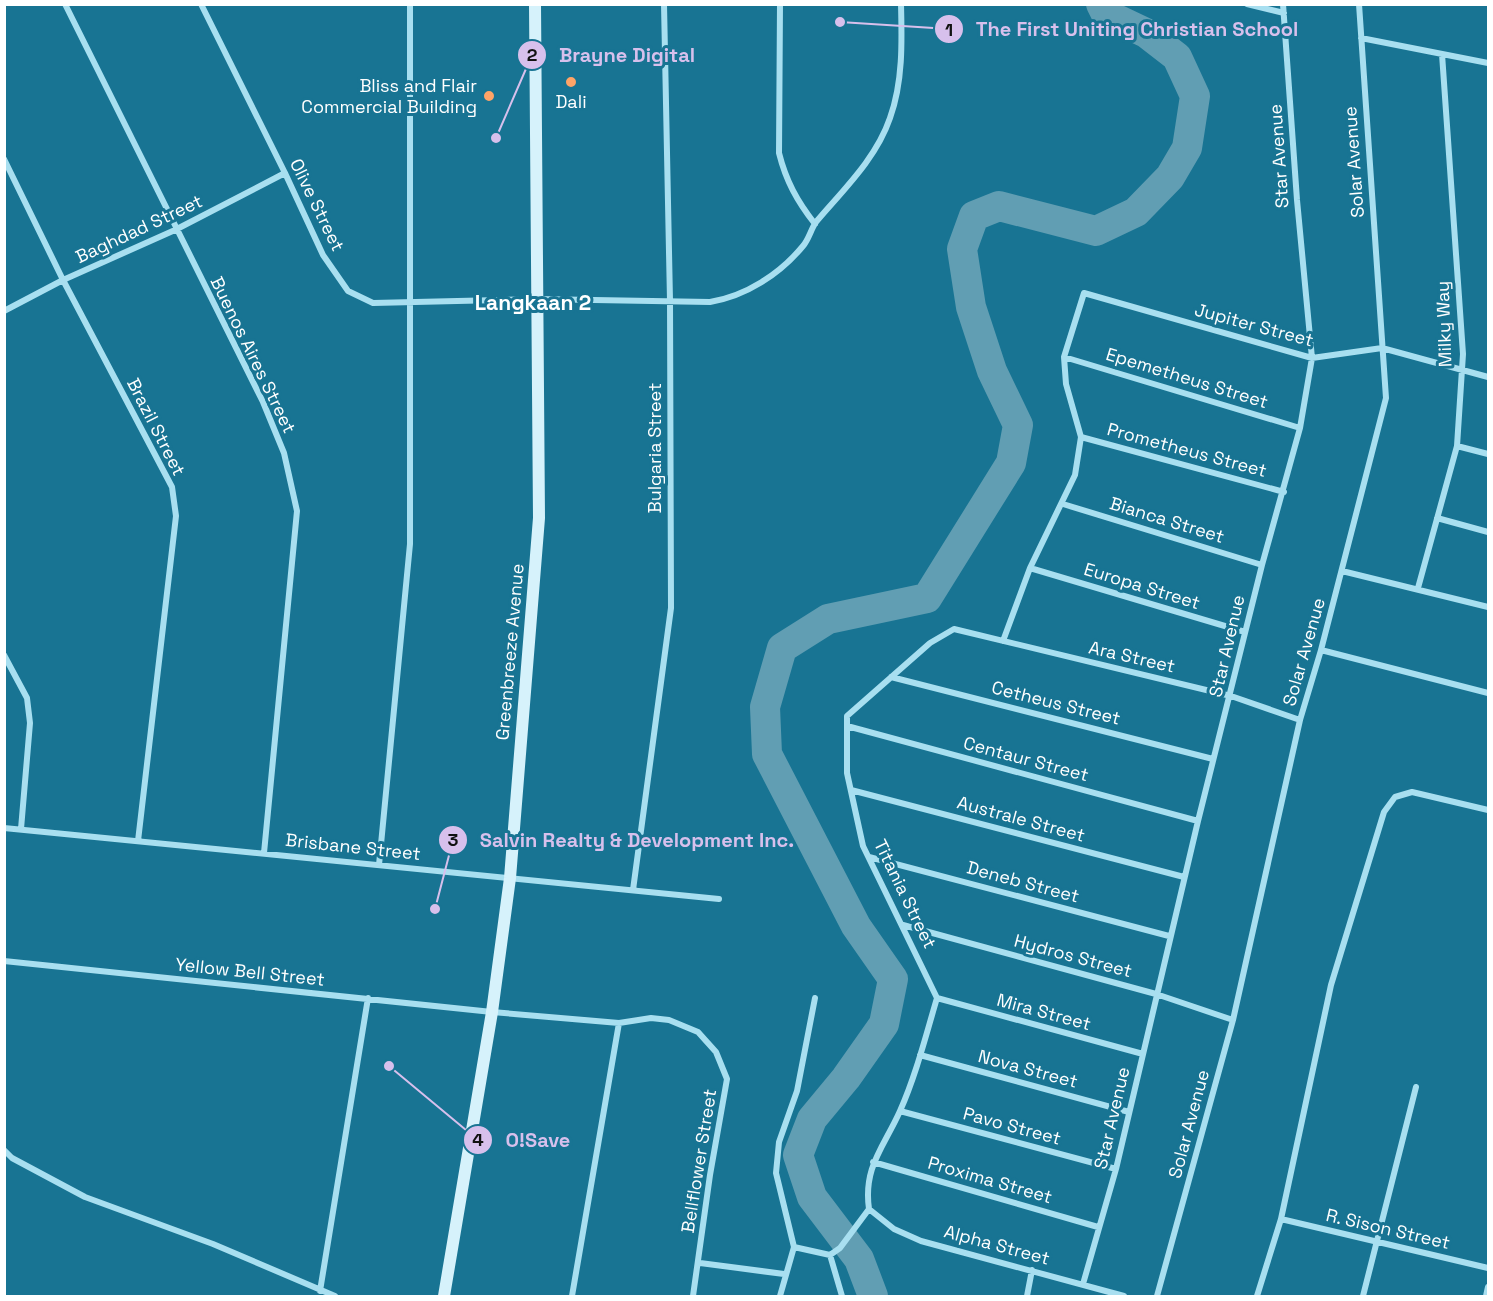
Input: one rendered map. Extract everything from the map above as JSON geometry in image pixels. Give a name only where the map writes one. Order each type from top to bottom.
[{"type":"street","name":"Buenos Aires Street","points":[[64,4],[263,402],[284,453],[297,511],[264,854]]},
{"type":"street","name":"Olive Street","points":[[201,4],[323,255],[348,291],[374,303],[412,304],[536,299],[710,302],[727,299],[762,282],[804,245],[815,224],[859,173],[890,120],[903,47],[901,4]]},
{"type":"street","points":[[379,865],[410,544],[412,304],[410,4]]},
{"type":"street","name":"Greenbreeze Avenue","points":[[444,1296],[492,1012],[510,878],[539,518],[535,4]]},
{"type":"street","name":"Bulgaria Street","points":[[633,890],[670,608],[670,301],[664,4]]},
{"type":"street","points":[[780,4],[779,153],[785,177],[815,224]]},
{"type":"street","points":[[1247,4],[1284,14]]},
{"type":"street","name":"Star Avenue","points":[[1083,1284],[1116,1169],[1169,936],[1262,565],[1300,428],[1312,358],[1297,200],[1283,4]]},
{"type":"street","name":"Solar Avenue","points":[[1157,1296],[1233,1020],[1300,720],[1321,650],[1386,398],[1359,4]]},
{"type":"street","points":[[1360,38],[1488,63]]},
{"type":"street","name":"Milky Way","points":[[1418,588],[1457,446],[1463,354],[1442,54]]},
{"type":"street","name":"Brazil Street","points":[[4,159],[63,280],[172,487],[176,516],[138,841]]},
{"type":"street","name":"Baghdad Street","points":[[4,311],[63,280],[175,230],[285,173]]},
{"type":"street","name":"Jupiter Street","points":[[1064,357],[1084,293],[1312,358],[1382,348],[1488,377]]},
{"type":"street","points":[[1004,641],[1030,568],[1063,504],[1075,475],[1082,438],[1066,384],[1064,357]]},
{"type":"street","name":"Epemetheus Street","points":[[1064,357],[1300,428]]},
{"type":"street","name":"Prometheus Street","points":[[1082,438],[1284,492]]},
{"type":"street","points":[[1457,446],[1488,454]]},
{"type":"street","name":"Bianca Street","points":[[1063,504],[1262,565]]},
{"type":"street","points":[[1437,518],[1488,532]]},
{"type":"street","name":"Europa Street","points":[[1030,568],[1245,632]]},
{"type":"street","points":[[1342,571],[1488,607]]},
{"type":"street","name":"Ara Street","points":[[891,677],[930,643],[954,629],[1231,696],[1300,720]]},
{"type":"street","points":[[1321,650],[1488,693]]},
{"type":"street","points":[[4,655],[27,698],[30,723],[21,829]]},
{"type":"street","points":[[847,726],[847,716],[891,677]]},
{"type":"street","name":"Cetheus Street","points":[[891,677],[1214,759]]},
{"type":"street","name":"Titania Street","points":[[847,726],[847,773],[863,846],[937,998]]},
{"type":"street","name":"Centaur Street","points":[[847,726],[1198,821]]},
{"type":"street","name":"Australe Street","points":[[851,790],[1184,877]]},
{"type":"street","points":[[1257,1296],[1281,1219],[1331,985],[1384,812],[1395,797],[1412,792],[1488,810]]},
{"type":"street","name":"Brisbane Street","points":[[4,828],[719,898]]},
{"type":"street","name":"Deneb Street","points":[[869,857],[1169,936]]},
{"type":"street","name":"Hydros Street","points":[[903,925],[1156,994],[1233,1020]]},
{"type":"street","name":"Yellow Bell Street","points":[[4,961],[492,1012]]},
{"type":"street","points":[[320,1291],[368,998]]},
{"type":"street","points":[[780,1296],[784,1274],[794,1247],[776,1173],[779,1142],[797,1091],[815,998]]},
{"type":"street","points":[[794,1247],[830,1255],[840,1248],[865,1217],[869,1209],[866,1191],[873,1162],[900,1111],[937,998]]},
{"type":"street","name":"Mira Street","points":[[937,998],[1143,1054]]},
{"type":"street","name":"Bellflower Street","points":[[492,1012],[619,1023],[651,1018],[669,1020],[698,1032],[716,1052],[727,1079],[710,1175],[700,1263],[693,1296]]},
{"type":"street","points":[[572,1296],[619,1023]]},
{"type":"street","name":"Nova Street","points":[[920,1055],[1129,1112]]},
{"type":"street","points":[[1363,1296],[1416,1087]]},
{"type":"street","name":"Pavo Street","points":[[900,1111],[1116,1169]]},
{"type":"street","points":[[4,1150],[12,1158],[85,1197],[213,1244],[335,1296]]},
{"type":"street","name":"Proxima Street","points":[[873,1162],[1098,1227]]},
{"type":"street","name":"Alpha Street","points":[[869,1209],[894,1228],[921,1240],[1124,1296]]},
{"type":"street","name":"R. Sison Street","points":[[1281,1219],[1488,1268]]},
{"type":"street","points":[[830,1255],[842,1296]]},
{"type":"street","points":[[700,1263],[784,1274]]},
{"type":"street","points":[[1027,1296],[1032,1270]]},
{"type":"street","points":[[835,1296],[837,1284]]},
{"type":"street","points":[[1486,1296],[1488,1287]]},
{"type":"waterway","points":[[873,1296],[859,1259],[812,1197],[798,1155],[812,1119],[846,1078],[884,1024],[893,979],[856,926],[767,754],[765,707],[782,648],[828,619],[927,598],[1011,463],[1018,425],[992,371],[971,307],[962,249],[974,216],[999,206],[1096,231],[1136,212],[1170,177],[1187,148],[1195,96],[1177,57],[1146,33],[1106,14],[1101,4]]},
{"type":"place","name":"The First Uniting Christian School","points":[[840,22]]},
{"type":"place","name":"Dali","points":[[571,82]]},
{"type":"place","name":"Bliss and Flair Commercial Building","points":[[489,96]]},
{"type":"place","name":"Brayne Digital","points":[[496,138]]},
{"type":"place","name":"Salvin Realty & Development Inc.","points":[[435,909]]},
{"type":"place","name":"O!Save","points":[[389,1066]]},
{"type":"district","name":"Langkaan 2","points":[[533,303]]}]
